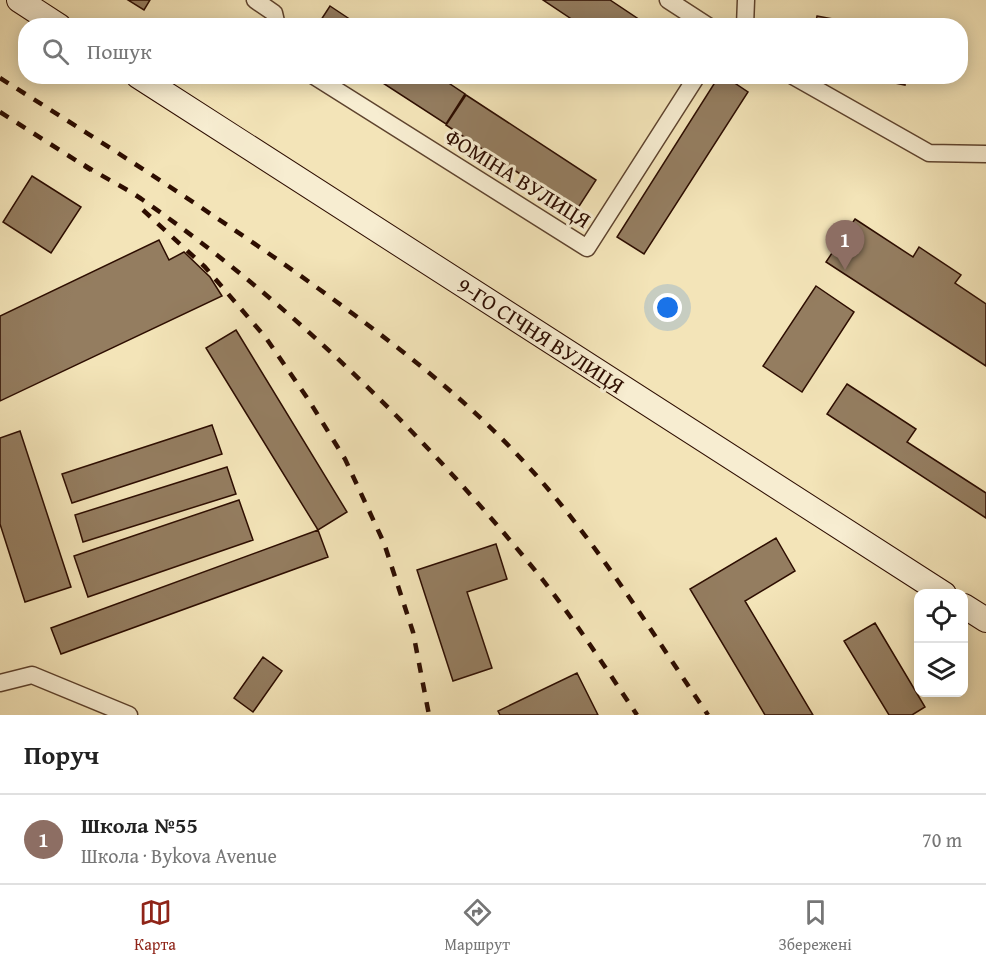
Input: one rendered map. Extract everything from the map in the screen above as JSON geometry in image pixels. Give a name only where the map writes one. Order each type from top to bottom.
[{"type":"street","points":[[19,0],[46,18]]},
{"type":"street","points":[[255,0],[274,13],[275,18]]},
{"type":"street","points":[[668,0],[696,18]]},
{"type":"street","points":[[745,18],[746,0]]},
{"type":"street","name":"9-ГО СІЧНЯ ВУЛИЦЯ","points":[[150,84],[936,589]]},
{"type":"street","name":"ФОМІНА ВУЛИЦЯ","points":[[327,84],[587,248],[692,84]]},
{"type":"street","points":[[807,84],[929,153],[986,154]]},
{"type":"street","points":[[968,609],[986,620]]},
{"type":"street","points":[[0,683],[32,675],[129,715]]},
{"type":"building","points":[[128,0],[150,0],[144,10]]},
{"type":"building","points":[[543,0],[610,0],[637,18],[570,18]]},
{"type":"building","points":[[330,6],[348,18],[322,18]]},
{"type":"building","points":[[384,84],[450,84],[465,94],[446,124]]},
{"type":"building","points":[[714,84],[736,84],[748,92],[644,254],[617,237]]},
{"type":"building","points":[[466,95],[596,180],[576,211],[446,125]]},
{"type":"building","points":[[32,176],[81,207],[51,253],[3,222]]},
{"type":"building","points":[[855,219],[913,257],[919,247],[961,275],[955,283],[986,304],[986,366],[826,262]]},
{"type":"building","points":[[159,240],[169,260],[184,252],[210,277],[222,296],[0,401],[0,316]]},
{"type":"building","points":[[816,286],[854,312],[802,392],[763,366]]},
{"type":"building","points":[[236,330],[347,512],[318,530],[206,348]]},
{"type":"building","points":[[847,384],[916,429],[907,442],[986,493],[986,518],[827,414]]},
{"type":"building","points":[[212,425],[222,454],[72,503],[62,474]]},
{"type":"building","points":[[20,431],[71,587],[25,602],[0,524],[0,438]]},
{"type":"building","points":[[227,467],[236,494],[83,542],[75,515]]},
{"type":"building","points":[[239,500],[253,540],[88,597],[74,556]]},
{"type":"building","points":[[318,530],[328,557],[61,654],[51,628]]},
{"type":"building","points":[[776,538],[795,571],[745,601],[813,715],[765,715],[690,589]]},
{"type":"building","points":[[496,544],[507,579],[467,592],[492,668],[453,681],[417,570]]},
{"type":"building","points":[[875,623],[914,689],[914,697],[919,697],[925,707],[912,715],[889,715],[844,641]]},
{"type":"building","points":[[263,657],[282,671],[253,712],[234,698]]},
{"type":"building","points":[[577,673],[598,715],[500,715],[498,711]]},
{"type":"railway","points":[[0,78],[161,181],[280,261],[400,350],[453,393],[503,439],[576,523],[622,586],[708,715]]},
{"type":"railway","points":[[0,112],[91,170]]},
{"type":"railway","points":[[84,165],[143,200],[248,280],[299,323],[396,415],[486,512],[544,581],[637,715]]},
{"type":"railway","points":[[143,210],[205,267],[266,338],[308,399],[345,459],[384,543],[413,632],[429,715]]},
{"type":"place","name":"Школа №55","points":[[845,270]]}]
